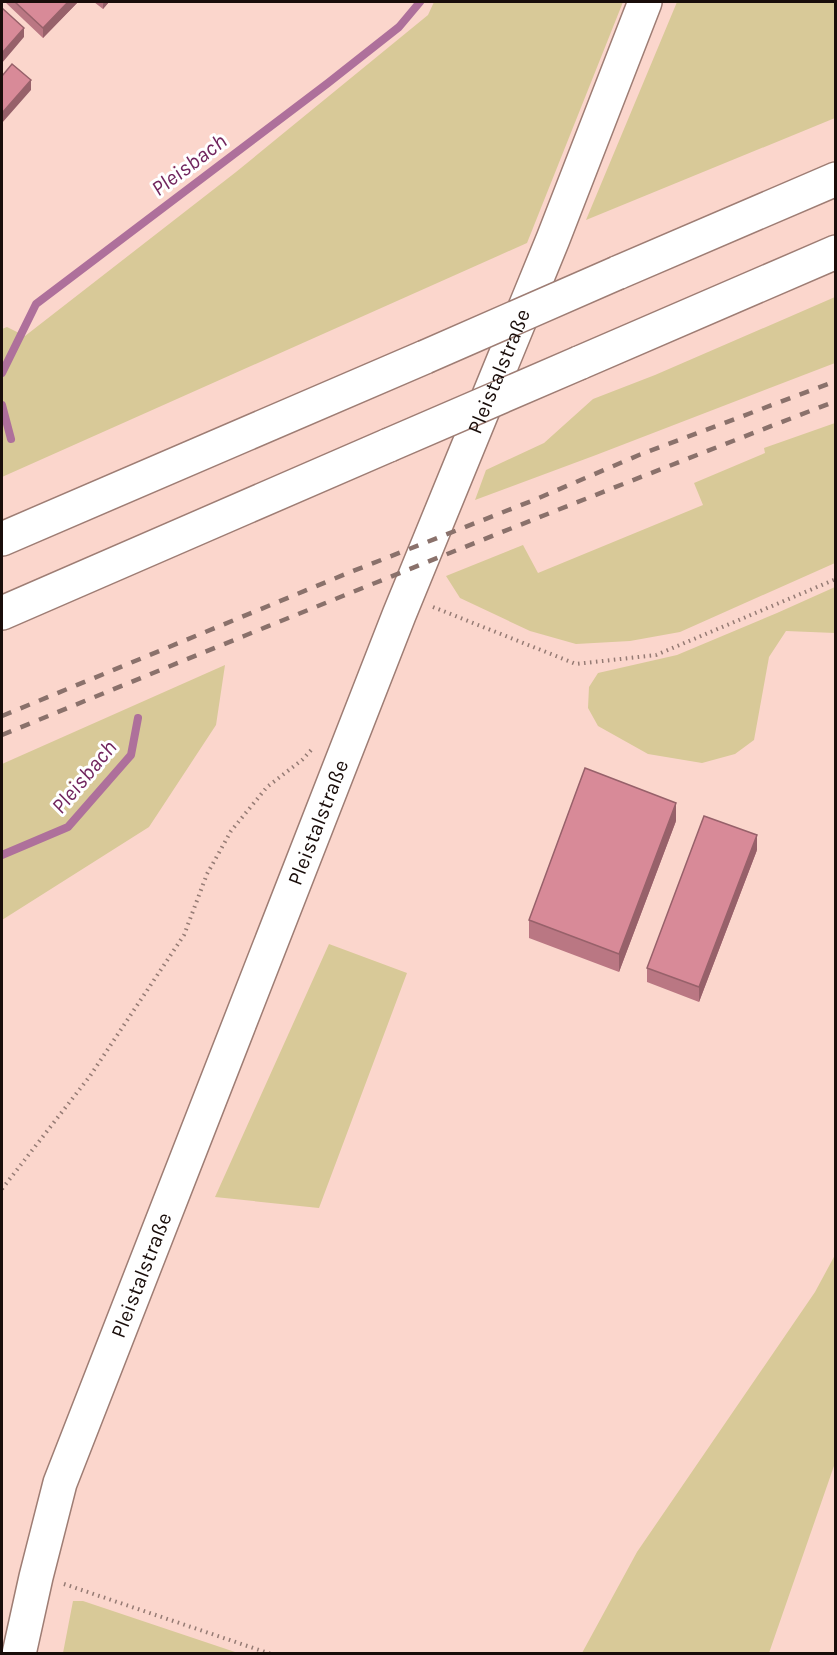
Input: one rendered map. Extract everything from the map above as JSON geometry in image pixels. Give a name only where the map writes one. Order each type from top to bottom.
[{"type":"main road","name":"Pleistalstraße","points":[[19,1653],[60,1483],[399,615],[553,239],[645,2]]},
{"type":"main road","points":[[2,539],[836,179]]},
{"type":"main road","points":[[2,613],[836,252]]},
{"type":"path","points":[[399,615],[430,605],[576,664],[656,655],[836,579]]},
{"type":"path","points":[[2,1190],[90,1076],[184,936],[207,874],[231,831],[267,787],[302,760],[315,746]]},
{"type":"path","points":[[36,1577],[63,1583],[271,1653]]},
{"type":"shaded area","points":[[434,2],[623,2],[527,243],[2,477],[2,329],[7,327],[25,336],[236,172],[428,15]]},
{"type":"shaded area","points":[[677,2],[835,2],[835,118],[586,220]]},
{"type":"shaded area","points":[[835,297],[835,363],[475,500],[486,470],[544,443],[593,399],[655,375]]},
{"type":"shaded area","points":[[835,423],[835,563],[680,632],[630,641],[576,644],[530,631],[460,598],[446,576],[523,545],[538,573],[703,505],[694,483],[765,453],[764,448]]},
{"type":"shaded area","points":[[835,587],[835,633],[786,631],[769,657],[754,740],[735,754],[702,763],[648,754],[598,726],[588,708],[589,687],[598,673],[677,655]]},
{"type":"shaded area","points":[[225,665],[216,725],[149,827],[2,920],[2,764]]},
{"type":"shaded area","points":[[329,944],[407,973],[319,1208],[215,1197]]},
{"type":"shaded area","points":[[835,1255],[835,1463],[769,1653],[582,1653],[637,1552],[815,1292]]},
{"type":"shaded area","points":[[73,1601],[83,1601],[238,1653],[63,1653]]},
{"type":"building","points":[[15,2],[68,2],[43,28]]},
{"type":"building","points":[[2,8],[24,28],[2,53]]},
{"type":"building","points":[[12,64],[31,80],[2,113],[2,76]]},
{"type":"building","points":[[585,768],[676,803],[619,954],[529,920]]},
{"type":"building","points":[[704,816],[757,835],[699,987],[647,968]]},
{"type":"waterway","name":"Pleisbach","points":[[2,373],[36,304],[328,83],[399,27],[420,2]]},
{"type":"waterway","name":"Pleisbach","points":[[2,405],[11,439]]},
{"type":"waterway","name":"Pleisbach","points":[[2,855],[68,827],[131,755],[138,718]]},
{"type":"railway","points":[[2,716],[348,573],[534,500],[639,455],[836,381]]},
{"type":"railway","points":[[2,735],[418,566],[836,401]]}]
